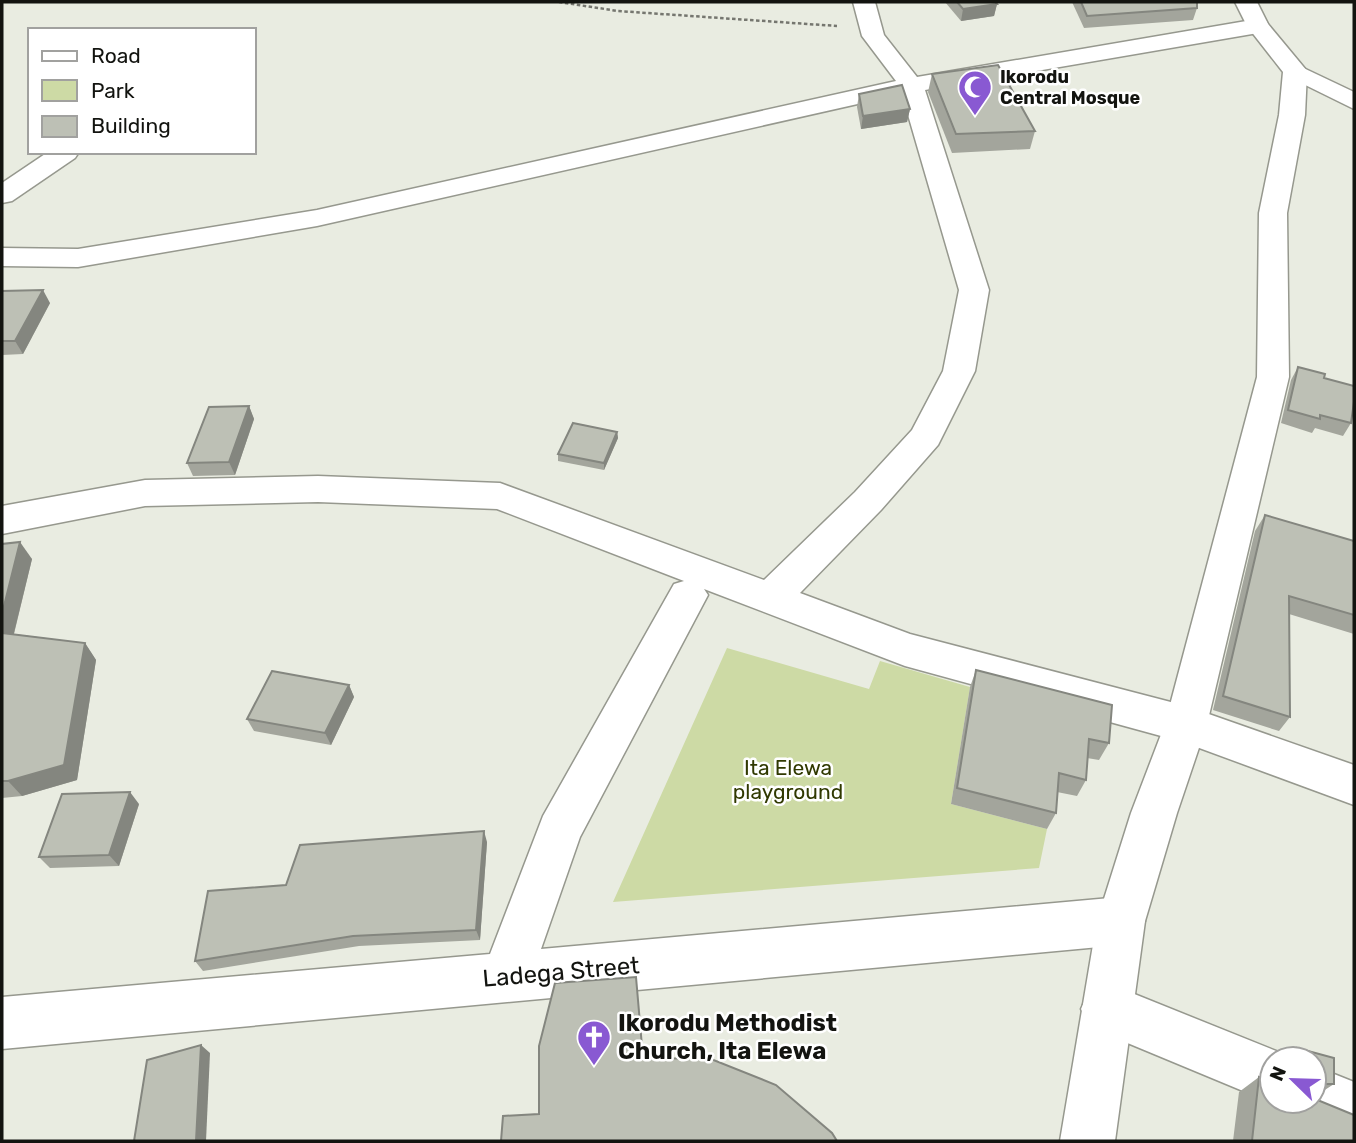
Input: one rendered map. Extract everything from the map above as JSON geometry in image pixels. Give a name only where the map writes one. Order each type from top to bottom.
[{"type":"street","points":[[2,257],[78,258],[317,218],[911,85],[1252,14],[1295,71],[1354,102]]},
{"type":"street","points":[[769,599],[868,501],[926,437],[959,371],[974,290],[911,85],[873,36],[867,15]]},
{"type":"street","points":[[1087,1141],[1121,921],[1154,813],[1186,724],[1273,377],[1273,213],[1292,115],[1295,71]]},
{"type":"street","points":[[2,195],[63,154]]},
{"type":"street","points":[[2,520],[145,493],[318,489],[500,496],[905,649],[1186,724],[1354,785]]},
{"type":"street","points":[[506,977],[559,831],[688,596]]},
{"type":"street","name":"Ladega Street","points":[[2,1023],[1121,921]]},
{"type":"street","points":[[1107,1009],[1258,1070]]},
{"type":"street","points":[[1328,1099],[1354,1110]]},
{"type":"path","points":[[559,2],[618,11],[867,15]]},
{"type":"green space","name":"Ita Elewa playground","points":[[727,648],[869,689],[880,661],[970,687],[951,804],[1047,829],[1039,868],[613,902]]},
{"type":"building","points":[[957,2],[995,2],[997,4],[963,9]]},
{"type":"building","points":[[1081,2],[1197,2],[1197,8],[1087,16]]},
{"type":"building","points":[[998,65],[1035,131],[956,134],[932,74]]},
{"type":"building","points":[[902,85],[910,109],[863,116],[859,94]]},
{"type":"building","points":[[43,290],[15,341],[2,341],[2,291]]},
{"type":"building","points":[[1298,367],[1354,386],[1351,423],[1320,415],[1320,419],[1288,410]]},
{"type":"building","points":[[249,406],[229,462],[187,463],[209,407]]},
{"type":"building","points":[[573,423],[617,432],[604,463],[558,454]]},
{"type":"building","points":[[1265,515],[1354,541],[1354,615],[1289,596],[1290,717],[1223,696]]},
{"type":"building","points":[[20,542],[2,614],[2,544]]},
{"type":"building","points":[[2,633],[85,643],[64,765],[8,781],[2,781]]},
{"type":"building","points":[[976,670],[1112,705],[1109,743],[1089,739],[1086,780],[1059,773],[1056,813],[957,788]]},
{"type":"building","points":[[272,671],[349,685],[325,733],[247,719]]},
{"type":"building","points":[[130,792],[109,855],[39,857],[62,794]]},
{"type":"building","points":[[484,831],[476,930],[353,936],[195,961],[208,891],[286,885],[300,845]]},
{"type":"building","name":"Ikorodu Methodist Church, Ita Elewa","points":[[636,977],[643,1058],[711,1059],[776,1085],[832,1133],[837,1141],[501,1141],[503,1116],[539,1114],[539,1046],[555,983]]},
{"type":"building","points":[[201,1045],[196,1141],[134,1141],[147,1060]]},
{"type":"building","points":[[1328,1056],[1334,1058],[1334,1084],[1328,1084]]},
{"type":"building","points":[[1258,1086],[1258,1115],[1328,1115],[1328,1104],[1354,1115],[1354,1141],[1252,1141]]},
{"type":"place","name":"Ikorodu Central Mosque","points":[[975,117]]},
{"type":"place","name":"Ikorodu Methodist Church, Ita Elewa","points":[[594,1067]]}]
